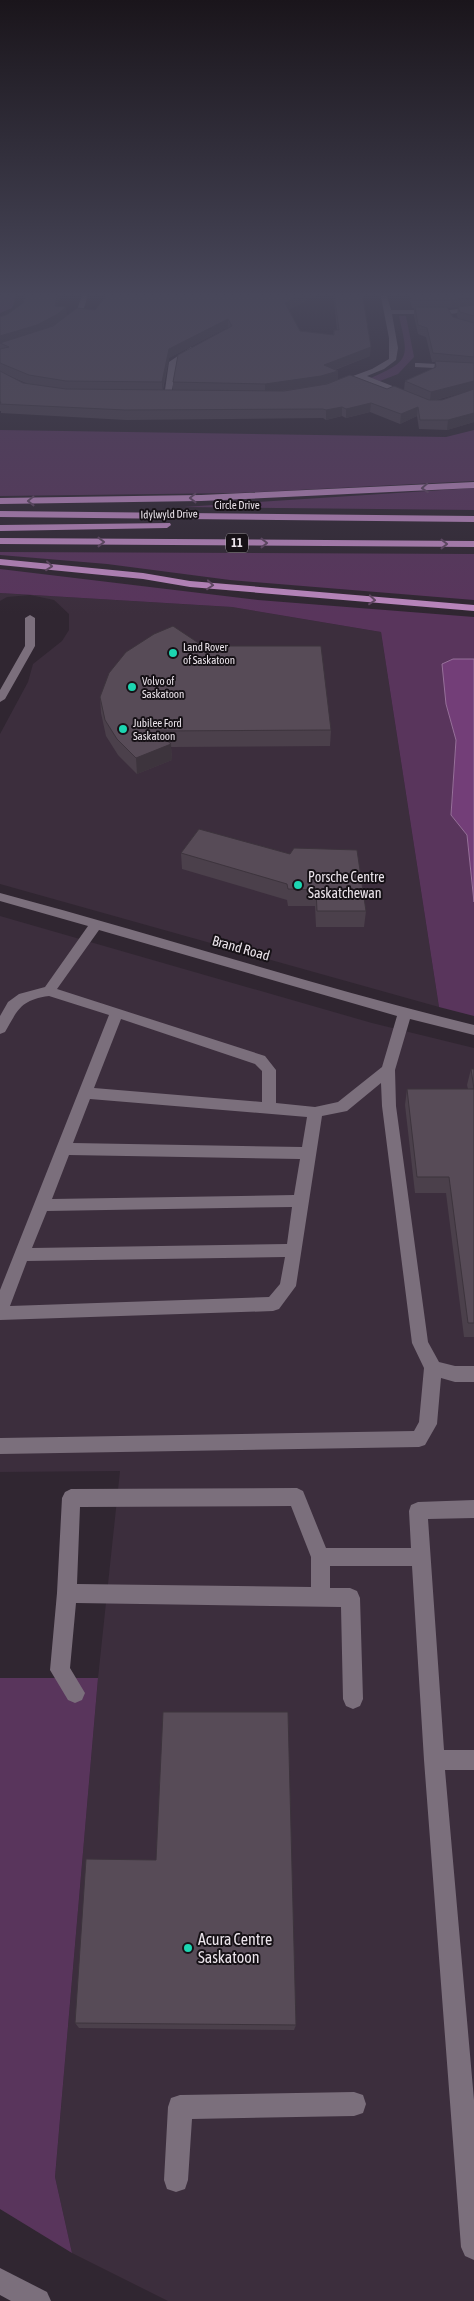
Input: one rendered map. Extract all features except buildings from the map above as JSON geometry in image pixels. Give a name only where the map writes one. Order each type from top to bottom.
[{"type":"highway","points":[[0,501],[201,498],[474,485]]},
{"type":"highway","name":"Circle Drive","points":[[0,514],[474,519]]},
{"type":"highway","name":"Idylwyld Drive","points":[[0,528],[339,523],[429,519]]},
{"type":"highway","name":"11","points":[[0,541],[474,544]]},
{"type":"highway","points":[[0,562],[143,576],[190,584],[474,608]]},
{"type":"street","points":[[0,699],[30,646],[30,618]]},
{"type":"street","name":"Brand Road","points":[[0,897],[97,923],[405,1013],[474,1030]]},
{"type":"street","points":[[50,991],[97,923]]},
{"type":"street","points":[[0,1028],[9,1010],[28,994],[50,991],[260,1060],[269,1070],[269,1108]]},
{"type":"street","points":[[0,1446],[419,1439],[428,1424],[433,1368],[420,1344],[389,1106],[388,1070],[405,1013]]},
{"type":"street","points":[[116,1014],[0,1312],[272,1304],[288,1286],[315,1112]]},
{"type":"street","points":[[84,1093],[315,1112],[342,1107],[388,1070]]},
{"type":"street","points":[[63,1149],[309,1152]]},
{"type":"street","points":[[41,1205],[301,1201]]},
{"type":"street","points":[[22,1255],[294,1250]]},
{"type":"street","points":[[433,1368],[455,1374],[474,1374]]},
{"type":"street","points":[[76,1693],[60,1670],[67,1593],[71,1498],[296,1497],[320,1557],[321,1597]]},
{"type":"street","points":[[474,1509],[418,1511],[434,1760],[474,2247]]},
{"type":"street","points":[[320,1557],[421,1557]]},
{"type":"street","points":[[67,1593],[350,1598],[353,1699]]},
{"type":"street","points":[[434,1760],[474,1760]]},
{"type":"street","points":[[176,2180],[180,2107],[354,2104]]},
{"type":"street","points":[[0,2281],[38,2301]]},
{"type":"shaded area","points":[[0,430],[446,437],[474,430],[474,481],[237,493],[0,496]]},
{"type":"shaded area","points":[[474,488],[474,510],[183,507]]},
{"type":"shaded area","points":[[0,552],[474,554],[474,600],[230,580],[107,564],[0,555]]},
{"type":"shaded area","points":[[0,569],[258,600],[474,617],[474,659],[453,659],[446,704],[456,739],[451,815],[467,835],[474,902],[474,1016],[439,1007],[381,632],[232,607],[0,593]]},
{"type":"shaded area","points":[[0,593],[232,607],[381,632],[439,1007],[0,884],[0,734],[28,682],[33,664],[62,641],[69,630],[69,614],[54,600],[30,595],[7,597],[0,601]]},
{"type":"shaded area","points":[[453,659],[474,659],[474,902],[467,835],[451,815],[456,740],[446,704],[442,664]]},
{"type":"shaded area","points":[[0,916],[372,1023],[474,1048],[474,2301],[168,2301],[72,2253],[55,2177],[98,1678],[120,1471],[0,1472]]},
{"type":"shaded area","points":[[0,1678],[98,1678],[55,2177],[72,2253],[0,2209]]},
{"type":"place","name":"Land Rover of Saskatoon","points":[[173,653]]},
{"type":"place","name":"Volvo of Saskatoon","points":[[132,687]]},
{"type":"place","name":"Jubilee Ford Saskatoon","points":[[123,729]]},
{"type":"place","name":"Porsche Centre Saskatchewan","points":[[298,885]]},
{"type":"place","name":"Acura Centre Saskatoon","points":[[188,1948]]}]
